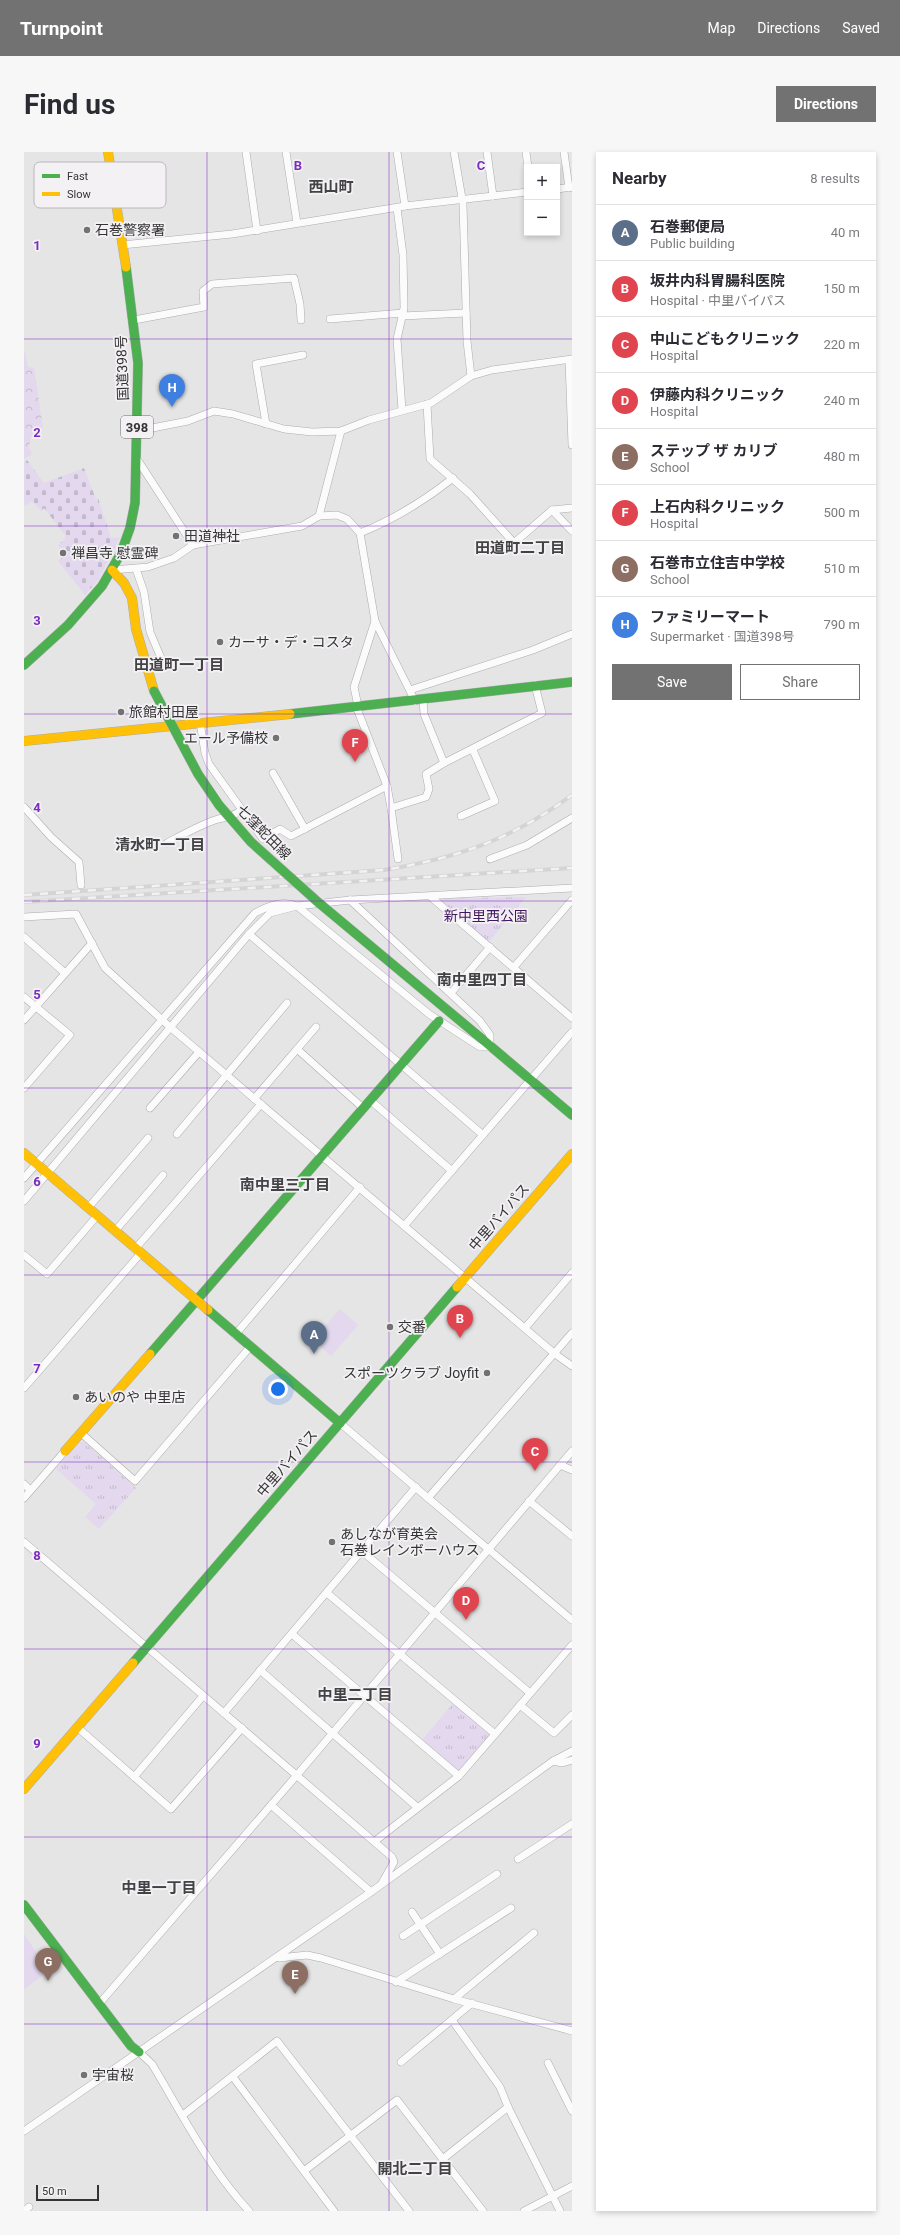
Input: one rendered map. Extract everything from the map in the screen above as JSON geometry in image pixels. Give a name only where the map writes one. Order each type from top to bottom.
[{"type":"main road","name":"国道398号","points":[[108,152],[109,162]]},
{"type":"main road","name":"国道398号","points":[[24,665],[81,612],[94,596],[112,570],[130,528],[135,503],[138,362],[134,320],[116,208]]},
{"type":"main road","name":"七窪蛇田線","points":[[112,570],[124,584],[132,598],[138,635],[154,691],[175,737],[194,770],[231,821],[254,845],[302,888],[572,1115]]},
{"type":"main road","points":[[24,741],[419,700],[535,685],[572,682]]},
{"type":"main road","points":[[65,1451],[439,1021]]},
{"type":"main road","points":[[24,1153],[235,1335],[340,1423]]},
{"type":"main road","name":"中里バイパス","points":[[24,1789],[572,1154]]},
{"type":"main road","points":[[24,1905],[131,2046],[140,2052]]},
{"type":"street","points":[[246,152],[257,230]]},
{"type":"street","points":[[286,152],[297,223]]},
{"type":"street","points":[[397,152],[405,206]]},
{"type":"street","points":[[454,152],[462,199],[466,313],[471,376]]},
{"type":"street","points":[[487,152],[493,196]]},
{"type":"street","points":[[526,152],[528,164]]},
{"type":"street","points":[[560,189],[571,187],[564,152]]},
{"type":"street","points":[[122,246],[257,230],[405,206],[524,192]]},
{"type":"street","points":[[397,208],[403,255],[402,315],[397,339],[402,410]]},
{"type":"street","points":[[134,320],[204,307],[203,291],[212,284],[294,278],[300,304],[301,320]]},
{"type":"street","points":[[330,319],[466,313]]},
{"type":"street","points":[[266,424],[256,364],[303,355]]},
{"type":"street","points":[[137,431],[188,421],[214,411],[233,414],[284,429],[312,432],[341,431],[402,410],[427,404],[471,376],[492,370],[571,360],[572,445]]},
{"type":"street","points":[[427,404],[430,458],[470,494],[514,543],[552,510],[572,508]]},
{"type":"street","points":[[319,516],[341,431]]},
{"type":"street","points":[[137,459],[193,546]]},
{"type":"street","points":[[360,533],[390,521],[429,496],[453,478]]},
{"type":"street","points":[[552,510],[572,531]]},
{"type":"street","points":[[112,570],[148,567],[174,558],[193,546],[302,526],[319,516],[338,515],[347,519],[360,533],[375,620],[410,690],[419,700],[444,763]]},
{"type":"street","points":[[136,568],[144,592],[150,632],[164,665]]},
{"type":"street","points":[[375,620],[354,687],[357,706],[387,786],[398,859]]},
{"type":"street","points":[[410,690],[533,650],[572,634]]},
{"type":"street","points":[[390,808],[426,796],[429,789],[426,774],[444,763],[473,750],[542,713],[535,685]]},
{"type":"street","points":[[200,722],[204,753],[209,764],[263,838],[280,828],[291,836],[387,786]]},
{"type":"street","points":[[461,816],[495,801],[473,750]]},
{"type":"street","points":[[273,773],[305,829]]},
{"type":"street","points":[[24,807],[51,837],[79,862],[81,885]]},
{"type":"street","points":[[167,843],[191,830],[216,820],[235,816],[242,810]]},
{"type":"street","points":[[490,859],[527,845],[572,818]]},
{"type":"street","points":[[24,1201],[46,1172],[249,934],[270,913],[297,906],[350,900],[431,897],[572,888]]},
{"type":"street","points":[[431,897],[572,1018]]},
{"type":"street","points":[[24,1178],[255,913],[278,904],[289,903],[297,906],[439,1021],[480,1047],[490,1047],[490,1035],[480,1021],[350,900]]},
{"type":"street","points":[[514,967],[572,900]]},
{"type":"street","points":[[24,917],[76,914],[105,968],[199,1052],[360,1187],[524,1328],[572,1366]]},
{"type":"street","points":[[249,934],[483,1135]]},
{"type":"street","points":[[24,937],[65,973]]},
{"type":"street","points":[[24,1020],[92,943]]},
{"type":"street","points":[[451,993],[490,947]]},
{"type":"street","points":[[24,997],[70,1035],[24,1088]]},
{"type":"street","points":[[177,1134],[287,1003]]},
{"type":"street","points":[[254,1098],[316,1027]]},
{"type":"street","points":[[404,1226],[572,1032]]},
{"type":"street","points":[[297,1049],[363,1108]]},
{"type":"street","points":[[150,1108],[199,1052]]},
{"type":"street","points":[[370,1100],[452,1171]]},
{"type":"street","points":[[24,1388],[261,1104]]},
{"type":"street","points":[[88,1208],[148,1138]]},
{"type":"street","points":[[114,1231],[163,1175]]},
{"type":"street","points":[[235,1335],[360,1187]]},
{"type":"street","points":[[24,1255],[47,1274],[97,1216]]},
{"type":"street","points":[[524,1328],[572,1273]]},
{"type":"street","points":[[428,1498],[572,1333]]},
{"type":"street","points":[[81,1433],[135,1481],[250,1347]]},
{"type":"street","points":[[340,1423],[572,1620]]},
{"type":"street","points":[[24,1498],[65,1451]]},
{"type":"street","points":[[99,2004],[297,1775],[364,1694],[572,1451]]},
{"type":"street","points":[[560,1465],[572,1470]]},
{"type":"street","points":[[24,1484],[30,1490]]},
{"type":"street","points":[[224,1713],[363,1552],[416,1488]]},
{"type":"street","points":[[529,1501],[572,1536]]},
{"type":"street","points":[[24,1542],[375,1841],[394,1859],[394,1862],[381,1885]]},
{"type":"street","points":[[363,1552],[530,1693]]},
{"type":"street","points":[[327,1593],[496,1734]]},
{"type":"street","points":[[292,1634],[459,1776]]},
{"type":"street","points":[[375,1841],[459,1776],[572,1645]]},
{"type":"street","points":[[260,1670],[417,1807]]},
{"type":"street","points":[[134,1777],[203,1696]]},
{"type":"street","points":[[520,1705],[554,1734],[572,1715]]},
{"type":"street","points":[[77,1727],[171,1809],[242,1728]]},
{"type":"street","points":[[24,2131],[371,1892],[553,1761],[572,1751]]},
{"type":"street","points":[[553,1761],[562,1763],[572,1760]]},
{"type":"street","points":[[271,1805],[371,1892]]},
{"type":"street","points":[[518,1859],[572,1824]]},
{"type":"street","points":[[403,1936],[497,1874]]},
{"type":"street","points":[[396,1982],[511,1908]]},
{"type":"street","points":[[412,1912],[440,1954]]},
{"type":"street","points":[[454,1999],[534,1932]]},
{"type":"street","points":[[276,1958],[307,1955],[454,1999],[572,2031]]},
{"type":"street","points":[[401,2062],[472,2004]]},
{"type":"street","points":[[452,2020],[500,2087],[508,2107],[560,2211]]},
{"type":"street","points":[[183,2115],[278,2041],[352,2135],[409,2211]]},
{"type":"street","points":[[140,2052],[152,2064],[221,2176],[249,2211]]},
{"type":"street","points":[[548,2063],[572,2112]]},
{"type":"street","points":[[233,2077],[332,2210]]},
{"type":"street","points":[[304,2171],[397,2100],[444,2158],[483,2211]]},
{"type":"street","points":[[444,2158],[508,2107]]},
{"type":"street","points":[[524,2211],[572,2186]]},
{"type":"green space","points":[[24,349],[28,367],[34,368],[43,428],[31,436],[29,447],[32,454],[24,459]]},
{"type":"green space","points":[[27,460],[44,483],[84,468],[96,499],[98,498],[111,538],[120,537],[98,580],[85,595],[58,561],[65,555],[58,545],[65,539],[65,535],[44,508],[41,511],[32,501],[26,506],[24,504],[24,462]]},
{"type":"green space","name":"新中里西公園","points":[[526,897],[488,943],[436,899]]},
{"type":"green space","points":[[340,1309],[358,1325],[331,1356],[313,1340]]},
{"type":"green space","points":[[80,1442],[84,1442],[136,1488],[99,1529],[85,1517],[96,1504],[56,1469]]},
{"type":"green space","points":[[454,1702],[492,1734],[459,1773],[421,1741]]},
{"type":"green space","points":[[24,1934],[49,1971],[24,1989]]},
{"type":"railway","points":[[24,895],[384,870],[436,860],[482,845],[527,824],[572,795]]},
{"type":"railway","points":[[24,902],[572,868]]},
{"type":"traffic: fast","points":[[24,665],[68,625],[102,586],[121,553],[130,528],[135,503],[138,363],[126,267]]},
{"type":"traffic: fast","points":[[290,714],[572,682]]},
{"type":"traffic: fast","points":[[154,691],[198,774],[219,805],[251,842],[319,903],[482,1039]]},
{"type":"traffic: fast","points":[[150,1354],[439,1021]]},
{"type":"traffic: fast","points":[[482,1039],[572,1115]]},
{"type":"traffic: fast","points":[[133,1663],[457,1287]]},
{"type":"traffic: fast","points":[[208,1310],[340,1423]]},
{"type":"traffic: fast","points":[[24,1905],[131,2046],[139,2052]]},
{"type":"traffic: slow","points":[[108,152],[110,162]]},
{"type":"traffic: slow","points":[[117,208],[126,267]]},
{"type":"traffic: slow","points":[[112,570],[124,583],[132,598],[136,629],[154,691]]},
{"type":"traffic: slow","points":[[24,741],[290,714]]},
{"type":"traffic: slow","points":[[24,1153],[208,1310]]},
{"type":"traffic: slow","points":[[457,1287],[572,1154]]},
{"type":"traffic: slow","points":[[65,1451],[150,1354]]},
{"type":"traffic: slow","points":[[24,1789],[133,1663]]},
{"type":"place","name":"石巻警察署","points":[[87,230]]},
{"type":"place","name":"ファミリーマート","points":[[172,407]]},
{"type":"place","name":"田道神社","points":[[176,536]]},
{"type":"place","name":"禅昌寺 慰霊碑","points":[[63,553]]},
{"type":"place","name":"カーサ・デ・コスタ","points":[[220,642]]},
{"type":"place","name":"旅館村田屋","points":[[121,712]]},
{"type":"place","name":"エール予備校","points":[[276,738]]},
{"type":"place","name":"上石内科クリニック","points":[[355,762]]},
{"type":"place","name":"交番","points":[[390,1327]]},
{"type":"place","name":"坂井内科胃腸科医院","points":[[460,1338]]},
{"type":"place","name":"石巻郵便局","points":[[314,1354]]},
{"type":"place","name":"スポーツクラブ Joyfit","points":[[487,1373]]},
{"type":"place","name":"あいのや 中里店","points":[[76,1397]]},
{"type":"place","name":"中山こどもクリニック","points":[[535,1471]]},
{"type":"place","name":"あしなが育英会 石巻レインボーハウス","points":[[332,1542]]},
{"type":"place","name":"伊藤内科クリニック","points":[[466,1620]]},
{"type":"place","name":"石巻市立住吉中学校","points":[[48,1981]]},
{"type":"place","name":"ステップ ザ カリブ","points":[[295,1994]]},
{"type":"place","name":"宇宙桜","points":[[84,2075]]},
{"type":"district","name":"西山町","points":[[331,187]]},
{"type":"district","name":"田道町二丁目","points":[[520,548]]},
{"type":"district","name":"田道町一丁目","points":[[179,665]]},
{"type":"district","name":"清水町一丁目","points":[[160,845]]},
{"type":"district","name":"南中里四丁目","points":[[482,980]]},
{"type":"district","name":"南中里三丁目","points":[[285,1185]]},
{"type":"district","name":"中里二丁目","points":[[355,1695]]},
{"type":"district","name":"中里一丁目","points":[[159,1888]]},
{"type":"district","name":"開北二丁目","points":[[415,2169]]}]
